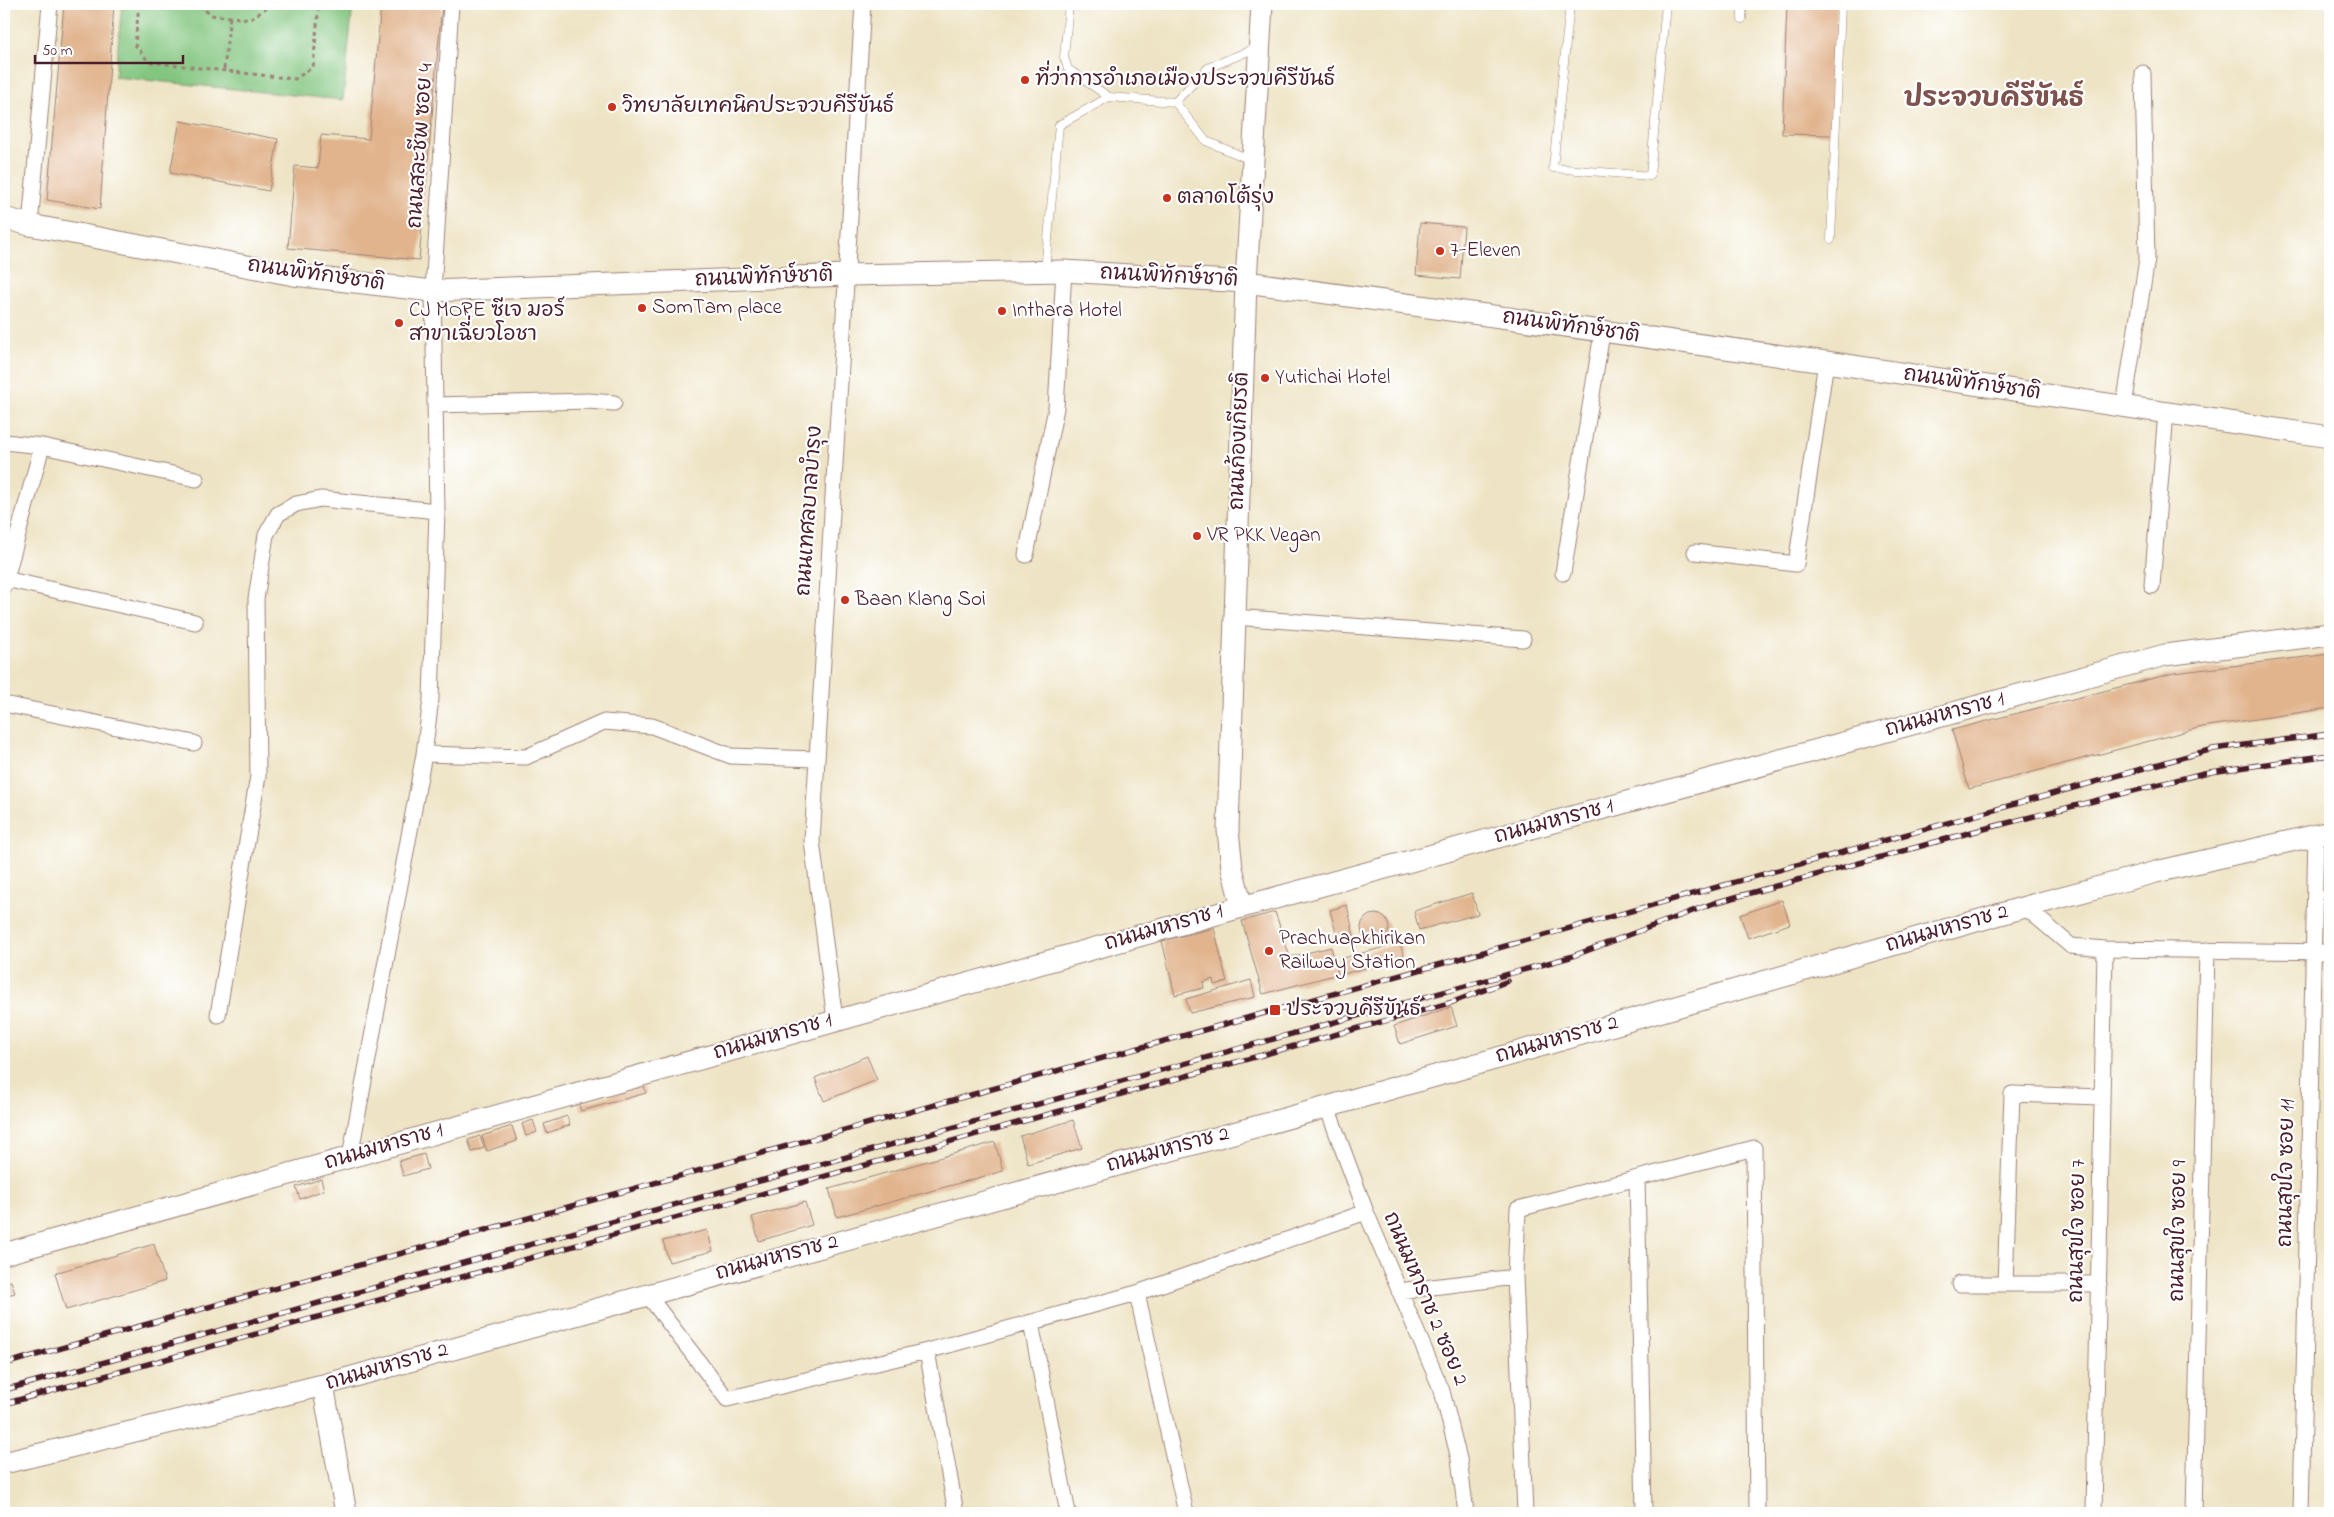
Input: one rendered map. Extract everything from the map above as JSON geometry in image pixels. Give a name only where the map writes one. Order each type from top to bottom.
[{"type":"street","points":[[30,225],[50,4]]},
{"type":"street","name":"ถนนสละชีพ ซอย 4","points":[[350,1157],[424,754],[431,699],[438,512],[433,291],[451,4]]},
{"type":"street","name":"ถนนเทศลบาลบำรุง","points":[[835,1020],[812,841],[863,4]]},
{"type":"street","name":"ถนนก้องเกียรติ","points":[[1242,907],[1232,868],[1228,830],[1246,282],[1262,4]]},
{"type":"street","points":[[2124,406],[2147,259],[2144,73]]},
{"type":"street","name":"ถนนพิทักษ์ชาติ","points":[[4,218],[30,225],[294,275],[433,291],[846,275],[1054,272],[1246,282],[1602,333],[1826,362],[2330,436]]},
{"type":"street","points":[[1026,556],[1056,408],[1054,272]]},
{"type":"street","points":[[1563,573],[1602,333]]},
{"type":"street","points":[[1696,552],[1796,564],[1826,362]]},
{"type":"street","points":[[435,405],[588,401],[614,403]]},
{"type":"street","points":[[2152,586],[2166,412]]},
{"type":"street","points":[[4,442],[42,446],[196,480]]},
{"type":"street","points":[[42,446],[5,583],[194,622]]},
{"type":"street","points":[[218,1014],[258,776],[256,598],[266,535],[278,514],[296,504],[321,498],[438,512]]},
{"type":"street","points":[[1234,617],[1524,639]]},
{"type":"street","name":"ถนนมหาราช 1","points":[[4,1254],[1242,907],[2165,655],[2330,634]]},
{"type":"street","points":[[4,704],[194,742]]},
{"type":"street","points":[[424,754],[526,757],[604,722],[652,726],[731,756],[816,759]]},
{"type":"street","name":"ถนนมหาราช 2","points":[[5,1466],[324,1385],[1327,1106],[2025,907],[2156,872],[2323,833]]},
{"type":"street","name":"ถนนสุขใจ ซอย 11","points":[[2301,1513],[2314,952],[2323,833]]},
{"type":"street","points":[[2025,907],[2071,946],[2105,949],[2330,952]]},
{"type":"street","name":"ถนนสุขใจ ซอย 7","points":[[2094,1513],[2105,949]]},
{"type":"street","name":"ถนนสุขใจ ซอย 9","points":[[2194,1513],[2207,950]]},
{"type":"street","points":[[2005,1284],[2012,1094],[2102,1097]]},
{"type":"street","name":"ถนนมหาราช 2 ซอย 2","points":[[1327,1106],[1366,1212],[1442,1391],[1459,1459],[1466,1513]]},
{"type":"street","points":[[1525,1513],[1515,1277],[1518,1209],[1754,1148],[1757,1513]]},
{"type":"street","points":[[1637,1178],[1644,1513]]},
{"type":"street","points":[[647,1294],[727,1399],[927,1350],[1137,1293],[1366,1212]]},
{"type":"street","points":[[1399,1290],[1515,1277]]},
{"type":"street","points":[[1960,1284],[2099,1284]]},
{"type":"street","points":[[1137,1293],[1186,1513]]},
{"type":"street","points":[[1031,1323],[1068,1513]]},
{"type":"street","points":[[927,1350],[956,1513]]},
{"type":"street","points":[[324,1385],[346,1513]]},
{"type":"lane","points":[[1069,4],[1064,57],[1068,69],[1109,97]]},
{"type":"lane","points":[[1570,4],[1553,168],[1650,176],[1666,4]]},
{"type":"lane","points":[[1742,4],[1742,19]]},
{"type":"lane","points":[[1831,239],[1841,4]]},
{"type":"lane","points":[[1174,102],[1208,68],[1260,46]]},
{"type":"lane","points":[[1054,272],[1059,125],[1083,109],[1109,97],[1174,102],[1206,141],[1252,161]]},
{"type":"path","points":[[139,4],[135,45],[149,62],[295,79],[313,67],[319,4]]},
{"type":"path","points":[[200,4],[210,15],[251,19],[267,4]]},
{"type":"path","points":[[224,70],[230,16]]},
{"type":"green space","points":[[122,4],[353,4],[343,100],[115,77]]},
{"type":"building","points":[[64,4],[114,4],[100,209],[47,200]]},
{"type":"building","points":[[381,4],[442,4],[419,260],[288,248],[295,166],[318,168],[321,135],[369,139]]},
{"type":"building","points":[[1787,4],[1837,4],[1832,135],[1782,134]]},
{"type":"building","points":[[180,121],[278,139],[269,191],[170,173]]},
{"type":"building","name":"7-Eleven","points":[[1420,223],[1464,227],[1460,279],[1416,275]]},
{"type":"building","points":[[2330,654],[2330,708],[2202,727],[1969,789],[1952,730],[2174,673]]},
{"type":"building","points":[[1472,893],[1478,914],[1419,930],[1414,911]]},
{"type":"building","points":[[1782,900],[1790,924],[1748,938],[1740,915]]},
{"type":"building","points":[[1347,905],[1354,936],[1338,940],[1330,910]]},
{"type":"building","name":"Prachuapkhirikan Railway Station","points":[[1275,912],[1290,957],[1331,947],[1338,974],[1263,994],[1242,921]]},
{"type":"building","points":[[1375,914],[1385,918],[1389,928],[1385,938],[1375,942],[1365,938],[1361,928],[1365,918]]},
{"type":"building","points":[[1214,928],[1227,982],[1214,985],[1213,979],[1203,982],[1204,988],[1175,995],[1162,941]]},
{"type":"building","points":[[1400,943],[1404,958],[1343,974],[1340,959]]},
{"type":"building","points":[[1251,980],[1255,997],[1190,1013],[1186,999]]},
{"type":"building","points":[[1451,1007],[1457,1026],[1400,1044],[1394,1026]]},
{"type":"building","points":[[867,1056],[877,1080],[824,1101],[815,1078]]},
{"type":"building","points":[[644,1086],[646,1093],[581,1111],[579,1104]]},
{"type":"building","points":[[567,1116],[570,1125],[547,1133],[544,1124]]},
{"type":"building","points":[[533,1120],[537,1132],[526,1136],[522,1124]]},
{"type":"building","points":[[1073,1120],[1082,1148],[1028,1164],[1020,1136]]},
{"type":"building","points":[[512,1126],[517,1141],[487,1151],[482,1136]]},
{"type":"building","points":[[480,1136],[484,1148],[472,1152],[468,1140]]},
{"type":"building","points":[[995,1142],[1003,1171],[837,1217],[829,1189]]},
{"type":"building","points":[[424,1154],[428,1169],[403,1176],[399,1161]]},
{"type":"building","points":[[321,1179],[324,1190],[300,1199],[296,1187]]},
{"type":"building","points":[[805,1202],[812,1225],[759,1241],[752,1217]]},
{"type":"building","points":[[707,1230],[713,1251],[669,1262],[663,1241]]},
{"type":"building","points":[[154,1244],[165,1281],[66,1310],[55,1273]]},
{"type":"building","points":[[11,1281],[15,1293],[4,1296],[4,1283]]},
{"type":"railway","points":[[4,1364],[2213,749],[2330,734]]},
{"type":"railway","points":[[4,1390],[1570,957],[1714,903],[1972,832],[2204,773],[2330,755]]},
{"type":"railway","points":[[4,1404],[1453,1002],[1508,981]]},
{"type":"place","name":"ที่ว่าการอำเภอเมืองประจวบคีรีขันธ์","points":[[1025,80]]},
{"type":"place","name":"วิทยาลัยเทคนิคประจวบคีรีขันธ์","points":[[612,107]]},
{"type":"place","name":"ตลาดโต้รุ่ง","points":[[1167,198]]},
{"type":"place","name":"7-Eleven","points":[[1440,251]]},
{"type":"place","name":"SomTam place","points":[[642,308]]},
{"type":"place","name":"Inthara Hotel","points":[[1002,311]]},
{"type":"place","name":"CJ MORE ซีเจ มอร์ สาขาเฉี่ยวโอชา","points":[[399,323]]},
{"type":"place","name":"Yutichai Hotel","points":[[1265,378]]},
{"type":"place","name":"VR PKK Vegan","points":[[1197,536]]},
{"type":"place","name":"Baan Klang Soi","points":[[845,600]]},
{"type":"place","name":"Prachuapkhirikan Railway Station","points":[[1269,951]]},
{"type":"place","name":"ประจวบคีรีขันธ์","points":[[1275,1010]]},
{"type":"district","name":"ประจวบคีรีขันธ์","points":[[1994,100]]}]
